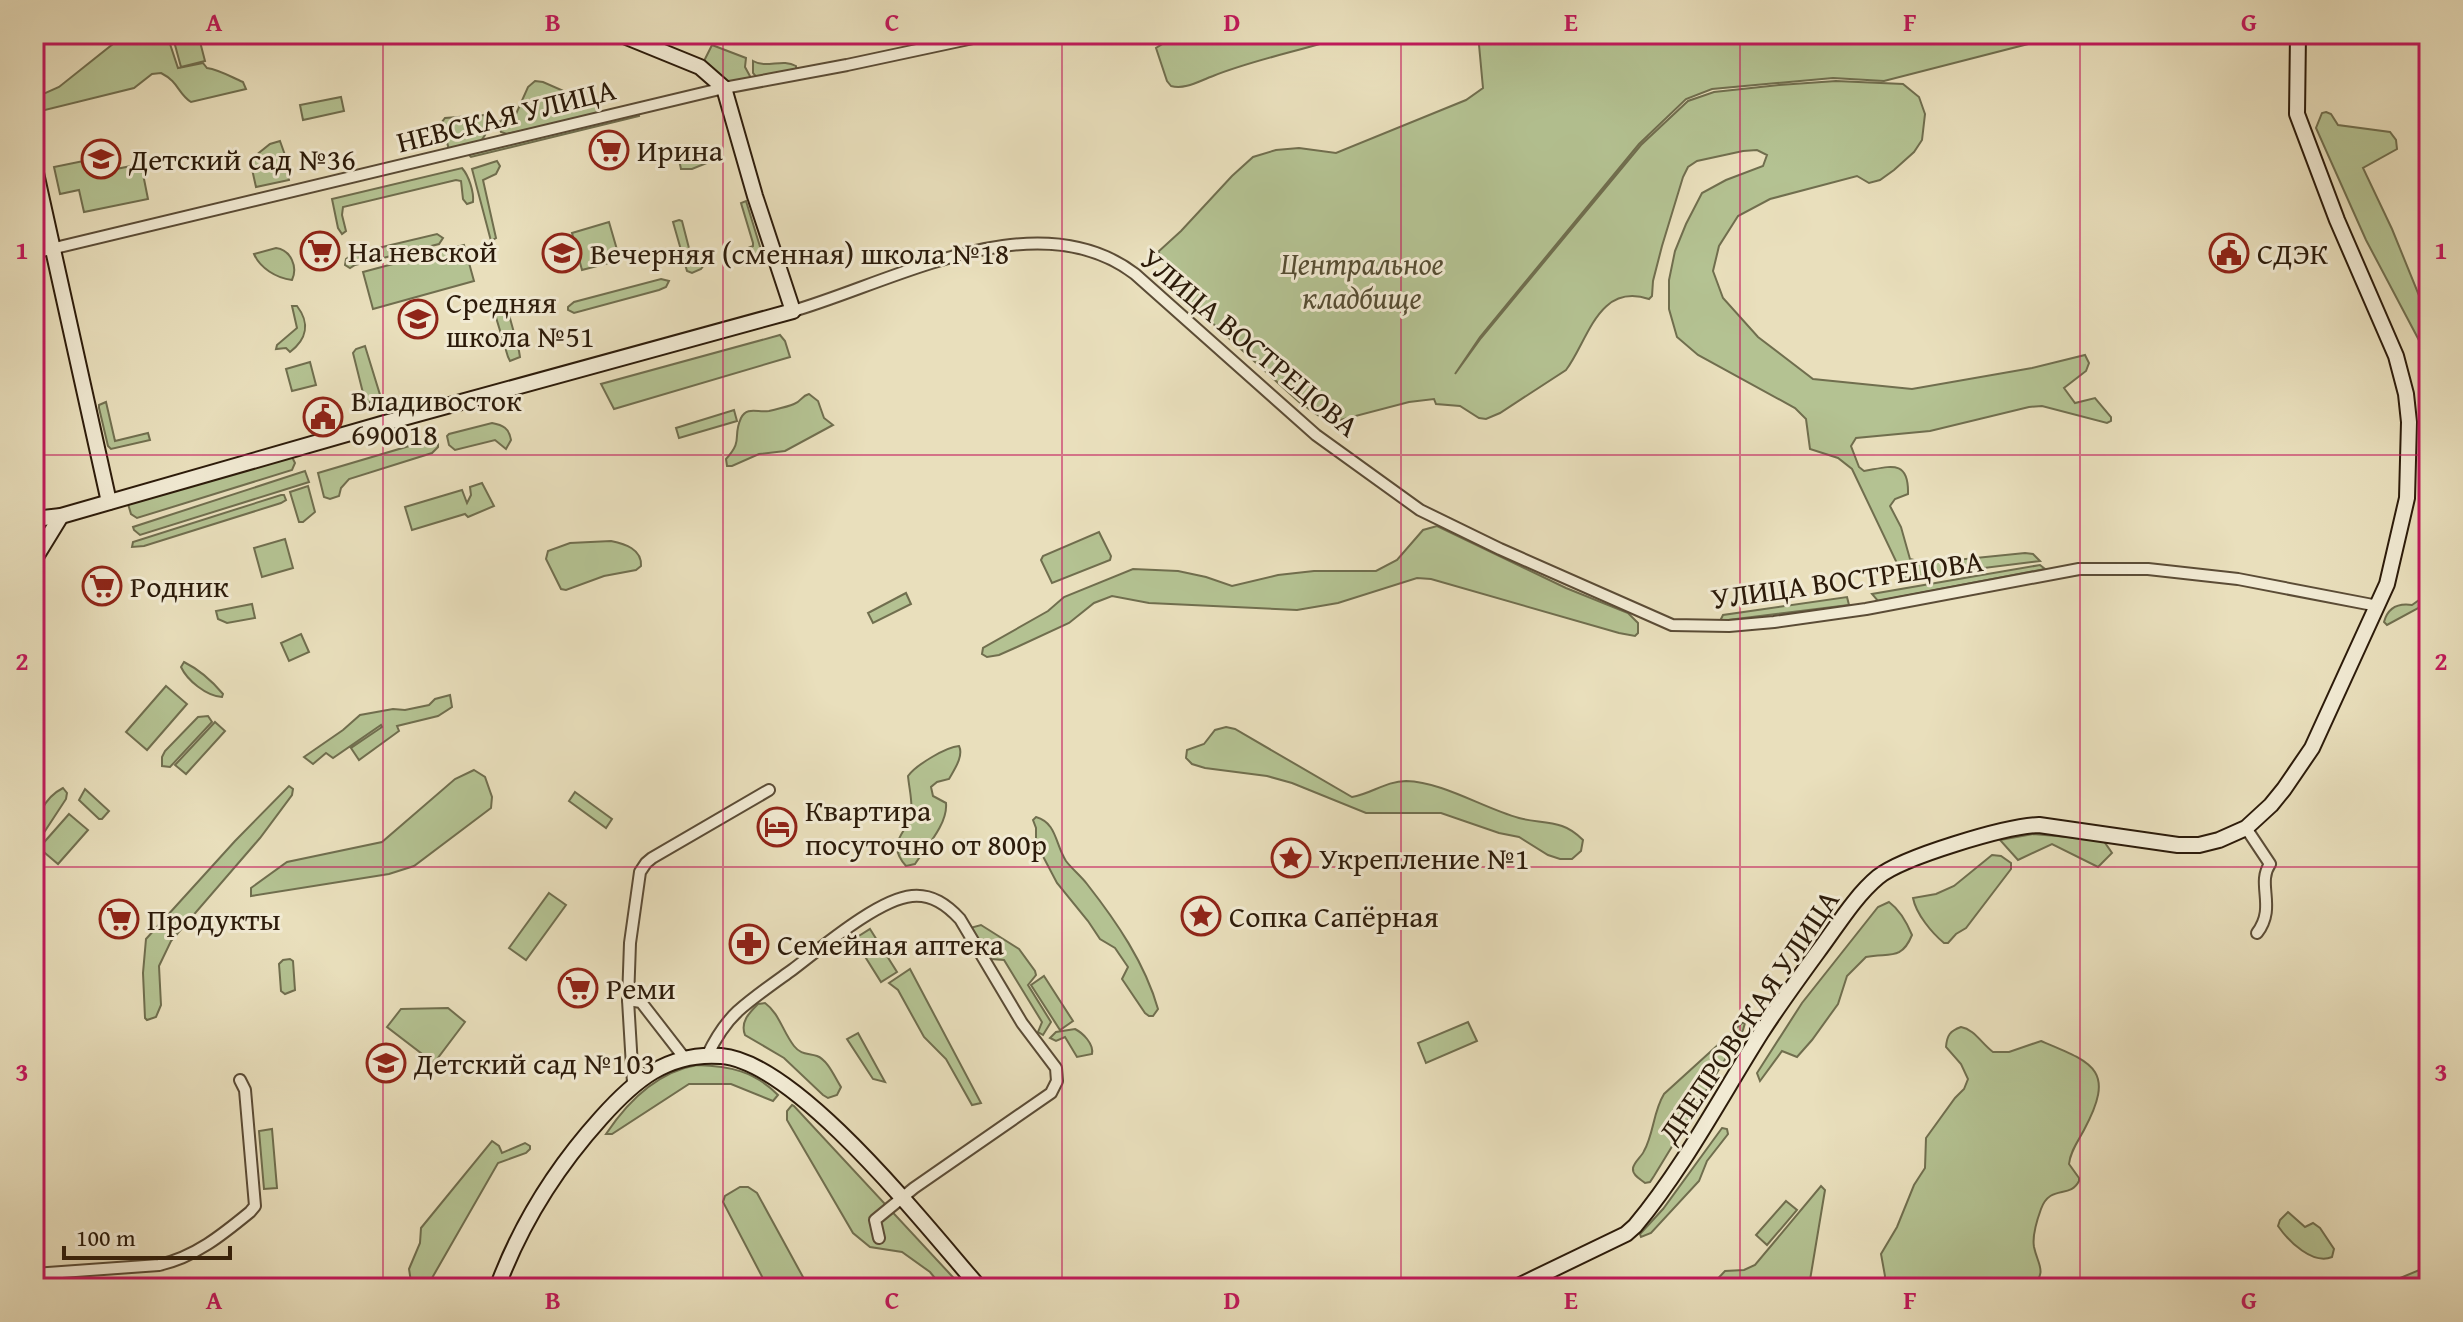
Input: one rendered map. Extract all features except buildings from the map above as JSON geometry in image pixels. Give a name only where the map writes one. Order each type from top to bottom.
[{"type":"main road","points":[[619,34],[700,67],[724,88],[793,311]]},
{"type":"main road","name":"ДНЕПРОВСКАЯ УЛИЦА","points":[[1514,1288],[1626,1234],[1635,1226],[1682,1161],[1785,996],[1860,895],[1881,874],[1967,841],[2023,826],[2039,825],[2178,845],[2199,845],[2219,840],[2246,828],[2271,805],[2312,748],[2387,584],[2407,498],[2409,422],[2406,394],[2396,356],[2337,220],[2297,114],[2298,34]]},
{"type":"main road","points":[[34,164],[109,502]]},
{"type":"main road","name":"УЛИЦА ВОСТРЕЦОВА","points":[[34,519],[61,516],[793,311]]},
{"type":"main road","points":[[34,560],[61,516]]},
{"type":"main road","points":[[497,1288],[508,1259],[542,1193],[586,1134],[633,1083],[654,1069],[707,1056],[741,1060],[766,1072],[795,1092],[825,1118],[901,1198],[980,1288]]},
{"type":"street","name":"НЕВСКАЯ УЛИЦА","points":[[34,253],[724,88],[992,34]]},
{"type":"street","name":"УЛИЦА ВОСТРЕЦОВА","points":[[793,311],[972,251],[1053,244],[1096,255],[1135,274],[1316,435],[1420,510],[1495,547],[1672,625],[1729,626],[1804,618],[2079,569],[2148,569],[2238,579],[2378,606]]},
{"type":"street","points":[[633,1083],[628,1000],[631,931],[642,867],[652,858],[769,790]]},
{"type":"street","points":[[2246,828],[2270,864],[2266,873],[2267,915],[2257,933]]},
{"type":"street","points":[[707,1056],[727,1023],[755,997],[867,916],[912,896],[935,900],[960,919],[1022,1023],[1056,1068],[1057,1081],[1051,1093],[901,1198],[875,1220],[879,1238]]},
{"type":"street","points":[[628,1000],[641,1002],[686,1060]]},
{"type":"street","points":[[34,1274],[159,1265],[176,1261],[198,1251],[250,1212],[255,1206],[245,1090],[240,1080]]},
{"type":"green space","points":[[138,34],[164,34],[178,68],[203,63],[207,68],[243,82],[246,89],[191,102],[161,73],[152,74],[134,88],[41,111],[35,107],[34,98],[59,87],[118,40]]},
{"type":"green space","points":[[172,34],[198,34],[205,61],[181,67]]},
{"type":"green space","points":[[1163,34],[1352,34],[1176,87],[1167,81],[1156,48],[1164,43]]},
{"type":"green space","name":"Центральное кладбище","points":[[1478,34],[2045,34],[2032,43],[1884,81],[1833,78],[1777,83],[1712,89],[1686,99],[1639,144],[1480,337],[1455,374],[1481,338],[1641,145],[1688,101],[1714,92],[1779,85],[1836,81],[1903,84],[1919,97],[1925,114],[1922,140],[1914,152],[1880,180],[1869,183],[1857,176],[1770,199],[1738,216],[1719,246],[1713,271],[1723,298],[1758,337],[1813,379],[1912,389],[2032,368],[2085,355],[2089,363],[2086,371],[2064,388],[2075,403],[2095,398],[2111,417],[2107,423],[2042,406],[2029,407],[1930,431],[1856,438],[1851,446],[1859,467],[1864,471],[1889,467],[1901,470],[1905,475],[1908,494],[1895,499],[1890,506],[1901,527],[1910,559],[1926,563],[2025,553],[2033,554],[2040,561],[1904,578],[1852,469],[1838,458],[1810,449],[1806,419],[1795,408],[1698,355],[1677,337],[1669,309],[1669,280],[1675,251],[1686,224],[1702,193],[1763,166],[1767,155],[1757,150],[1697,161],[1688,167],[1662,246],[1652,296],[1649,299],[1632,296],[1618,299],[1606,306],[1588,330],[1566,370],[1486,419],[1460,406],[1436,404],[1434,399],[1409,402],[1329,423],[1299,402],[1164,279],[1175,269],[1158,252],[1253,157],[1276,150],[1299,148],[1336,153],[1466,100],[1483,88]]},
{"type":"green space","points":[[712,45],[746,58],[745,67],[751,78],[748,82],[726,85],[702,65]]},
{"type":"green space","points":[[753,61],[791,64],[796,66],[796,70],[758,79],[753,73]]},
{"type":"green space","points":[[535,81],[600,108],[595,115],[507,134],[501,132],[498,122],[516,114],[528,87]]},
{"type":"green space","points":[[341,97],[344,111],[303,120],[300,105]]},
{"type":"green space","points":[[638,109],[639,116],[471,157],[467,153]]},
{"type":"green space","points":[[2326,112],[2338,125],[2390,132],[2396,140],[2397,149],[2363,168],[2429,320],[2429,364],[2366,240],[2316,128],[2322,113]]},
{"type":"green space","points":[[490,116],[479,144],[449,150],[442,122],[445,118]]},
{"type":"green space","points":[[280,141],[289,180],[256,187],[250,160],[270,144]]},
{"type":"green space","points":[[707,146],[709,162],[692,169],[681,169],[680,152]]},
{"type":"green space","points":[[113,155],[116,169],[141,164],[148,199],[84,212],[79,190],[60,194],[54,167]]},
{"type":"green space","points":[[497,161],[500,166],[496,174],[483,180],[496,238],[491,241],[472,169]]},
{"type":"green space","points":[[462,168],[470,184],[473,202],[467,204],[463,199],[461,181],[456,180],[343,207],[346,231],[342,234],[338,228],[332,199]]},
{"type":"green space","points":[[746,201],[762,253],[747,257],[743,250],[753,246],[753,243],[741,203]]},
{"type":"green space","points":[[682,221],[691,256],[695,262],[703,261],[704,265],[692,273],[687,271],[673,222]]},
{"type":"green space","points":[[609,222],[620,260],[582,270],[572,233]]},
{"type":"green space","points":[[437,234],[443,238],[439,244],[350,268],[345,265],[346,259],[353,254]]},
{"type":"green space","points":[[464,245],[474,281],[373,309],[363,272]]},
{"type":"green space","points":[[276,248],[286,252],[292,260],[292,280],[269,272],[254,254]]},
{"type":"green space","points":[[661,279],[669,281],[666,287],[659,290],[574,313],[568,310],[574,302]]},
{"type":"green space","points":[[505,300],[520,357],[510,361],[495,314],[495,305]]},
{"type":"green space","points":[[292,306],[297,306],[301,312],[305,330],[300,342],[290,352],[286,348],[276,349],[297,328]]},
{"type":"green space","points":[[780,335],[790,357],[614,409],[601,384]]},
{"type":"green space","points":[[365,346],[381,398],[368,403],[353,353]]},
{"type":"green space","points":[[310,362],[316,385],[292,391],[286,369]]},
{"type":"green space","points":[[809,394],[818,401],[824,418],[833,425],[785,451],[759,454],[727,466],[726,459],[735,447],[743,414],[788,406]]},
{"type":"green space","points":[[106,402],[115,441],[148,433],[150,440],[111,449],[99,408]]},
{"type":"green space","points":[[734,410],[737,421],[679,438],[676,428]]},
{"type":"green space","points":[[492,423],[502,426],[509,433],[511,440],[506,449],[495,440],[455,450],[449,445],[449,434]]},
{"type":"green space","points":[[433,439],[438,447],[432,453],[349,479],[339,496],[324,497],[318,473]]},
{"type":"green space","points":[[292,457],[295,463],[292,470],[137,518],[131,514],[128,504]]},
{"type":"green space","points":[[305,471],[309,482],[140,535],[134,530],[133,527]]},
{"type":"green space","points":[[482,483],[494,506],[468,517],[465,514],[412,530],[405,507],[462,490],[467,503],[471,495],[470,487]]},
{"type":"green space","points":[[308,486],[315,512],[299,522],[290,492]]},
{"type":"green space","points":[[281,495],[286,500],[281,503],[144,546],[132,547],[133,542]]},
{"type":"green space","points":[[1437,526],[1566,588],[1628,613],[1638,623],[1638,633],[1635,636],[1619,633],[1431,579],[1417,578],[1338,603],[1297,610],[1149,603],[1112,596],[1094,603],[1069,623],[1017,647],[999,655],[987,657],[982,654],[983,648],[1048,611],[1064,597],[1133,569],[1178,571],[1232,586],[1278,575],[1314,571],[1376,571],[1397,560],[1423,530]]},
{"type":"green space","points":[[1099,532],[1110,560],[1052,583],[1041,560],[1043,556]]},
{"type":"green space","points":[[285,539],[293,568],[262,577],[254,548]]},
{"type":"green space","points":[[611,541],[636,551],[641,566],[636,570],[561,589],[546,559],[548,551],[570,543]]},
{"type":"green space","points":[[2040,565],[2045,569],[1878,601],[1872,594]]},
{"type":"green space","points":[[906,593],[911,604],[873,623],[868,613]]},
{"type":"green space","points":[[2429,593],[2429,601],[2424,605],[2387,625],[2384,622],[2394,607],[2412,605]]},
{"type":"green space","points":[[1847,597],[1849,605],[1720,621],[1723,615]]},
{"type":"green space","points":[[252,604],[255,618],[227,623],[218,619],[216,611]]},
{"type":"green space","points":[[301,634],[309,652],[289,661],[281,643]]},
{"type":"green space","points":[[184,662],[210,680],[223,694],[222,697],[210,694],[192,682],[181,667]]},
{"type":"green space","points":[[166,686],[187,704],[147,750],[126,732]]},
{"type":"green space","points":[[450,695],[452,707],[438,716],[397,726],[399,731],[359,760],[351,748],[381,725],[333,758],[326,753],[313,764],[304,757],[360,715],[429,705],[435,699]]},
{"type":"green space","points":[[208,716],[212,722],[170,767],[162,766],[165,751],[198,717]]},
{"type":"green space","points":[[215,722],[225,731],[186,774],[175,765]]},
{"type":"green space","points":[[1226,727],[1235,729],[1352,797],[1385,785],[1420,782],[1505,814],[1565,827],[1583,840],[1581,851],[1572,859],[1560,859],[1519,837],[1441,813],[1366,813],[1292,783],[1267,776],[1205,768],[1192,764],[1186,758],[1187,750],[1204,744],[1215,730]]},
{"type":"green space","points":[[959,746],[959,758],[949,779],[931,787],[933,796],[946,803],[944,819],[915,864],[906,866],[897,850],[897,843],[911,814],[908,776],[932,757]]},
{"type":"green space","points":[[474,770],[485,777],[492,797],[491,808],[414,866],[389,874],[251,896],[251,888],[287,862],[382,842],[455,779]]},
{"type":"green space","points":[[289,786],[293,789],[292,795],[260,838],[171,941],[159,966],[161,1005],[156,1017],[147,1020],[143,973],[146,939]]},
{"type":"green space","points":[[63,788],[67,793],[66,799],[43,834],[34,841],[41,811],[50,798]]},
{"type":"green space","points":[[85,789],[109,811],[102,819],[79,800]]},
{"type":"green space","points":[[575,792],[612,819],[606,828],[569,801]]},
{"type":"green space","points":[[69,814],[88,830],[58,864],[39,848]]},
{"type":"green space","points":[[1036,817],[1052,829],[1066,861],[1098,898],[1128,943],[1146,975],[1158,1009],[1153,1016],[1145,1013],[1122,979],[1128,967],[1115,948],[1100,939],[1057,883],[1036,843],[1033,820]]},
{"type":"green space","points":[[2033,834],[2103,840],[2112,853],[2098,867],[2052,844],[2018,860],[2000,840]]},
{"type":"green space","points":[[1992,855],[2001,856],[2011,863],[2011,869],[1966,928],[1944,943],[1925,923],[1913,898],[1936,894],[1954,886]]},
{"type":"green space","points":[[549,893],[566,905],[526,960],[509,948]]},
{"type":"green space","points":[[1889,902],[1910,930],[1912,935],[1908,943],[1898,953],[1866,957],[1847,976],[1838,1004],[1812,1040],[1797,1057],[1782,1051],[1760,1081],[1757,1073],[1802,1003],[1878,907]]},
{"type":"green space","points":[[981,925],[1019,949],[1035,971],[1036,975],[1028,985],[1051,1022],[1043,1035],[1038,1032],[1042,1022],[1004,960],[991,959],[970,928]]},
{"type":"green space","points":[[870,929],[897,972],[881,982],[854,939]]},
{"type":"green space","points":[[290,959],[293,961],[295,990],[285,994],[281,991],[279,964]]},
{"type":"green space","points":[[910,969],[981,1103],[972,1105],[946,1059],[924,1037],[898,990],[889,983]]},
{"type":"green space","points":[[1044,976],[1073,1021],[1060,1030],[1031,985]]},
{"type":"green space","points":[[765,1003],[797,1049],[821,1058],[828,1065],[841,1087],[837,1095],[828,1098],[823,1095],[784,1058],[745,1035],[746,1018],[758,1004]]},
{"type":"green space","points":[[448,1008],[465,1022],[434,1063],[387,1027],[401,1009]]},
{"type":"green space","points":[[1468,1022],[1477,1041],[1426,1063],[1418,1043]]},
{"type":"green space","points":[[1745,1023],[1743,1030],[1654,1176],[1645,1183],[1635,1175],[1633,1168],[1647,1144],[1664,1094]]},
{"type":"green space","points":[[1961,1027],[1974,1034],[1993,1052],[2009,1052],[2041,1041],[2075,1056],[2094,1071],[2098,1094],[2094,1110],[2069,1164],[2079,1181],[2071,1189],[2049,1197],[2041,1209],[2034,1243],[2040,1273],[2031,1288],[1883,1288],[1885,1276],[1881,1254],[1925,1168],[1926,1138],[1964,1089],[1968,1079],[1961,1064],[1946,1047],[1950,1034]]},
{"type":"green space","points":[[1075,1029],[1087,1039],[1092,1054],[1077,1057],[1065,1037],[1056,1041],[1050,1038],[1056,1032]]},
{"type":"green space","points":[[858,1033],[885,1082],[873,1079],[847,1039]]},
{"type":"green space","points":[[697,1065],[741,1071],[760,1080],[778,1095],[773,1101],[731,1084],[689,1084],[612,1134],[606,1134],[624,1110],[656,1081]]},
{"type":"green space","points":[[792,1105],[963,1288],[943,1288],[930,1272],[902,1252],[870,1247],[853,1233],[787,1120],[787,1111]]},
{"type":"green space","points":[[1722,1128],[1727,1129],[1728,1134],[1707,1161],[1699,1181],[1651,1233],[1641,1237],[1640,1234],[1663,1209]]},
{"type":"green space","points":[[272,1129],[277,1188],[264,1189],[259,1131]]},
{"type":"green space","points":[[492,1141],[502,1153],[525,1143],[530,1149],[498,1163],[428,1285],[412,1288],[409,1269],[420,1243],[421,1228]]},
{"type":"green space","points":[[1821,1186],[1825,1190],[1810,1280],[1806,1287],[1795,1288],[1789,1283],[1778,1288],[1709,1288],[1725,1271],[1744,1270],[1755,1265]]},
{"type":"green space","points":[[740,1187],[748,1187],[757,1193],[809,1288],[768,1288],[723,1202],[725,1196]]},
{"type":"green space","points":[[1786,1201],[1797,1210],[1767,1245],[1756,1235]]},
{"type":"green space","points":[[2288,1212],[2305,1227],[2313,1223],[2320,1228],[2334,1249],[2332,1257],[2325,1259],[2309,1255],[2288,1239],[2278,1226]]},
{"type":"green space","points":[[2429,1266],[2429,1288],[2378,1288],[2381,1286]]},
{"type":"place","name":"Ирина","points":[[609,150]]},
{"type":"place","name":"Детский сад №36","points":[[101,159]]},
{"type":"place","name":"На невской","points":[[320,251]]},
{"type":"place","name":"Вечерняя (сменная) школа №18","points":[[562,253]]},
{"type":"place","name":"СДЭК","points":[[2229,253]]},
{"type":"place","name":"Средняя школа №51","points":[[418,319]]},
{"type":"place","name":"Владивосток 690018","points":[[323,417]]},
{"type":"place","name":"Родник","points":[[102,586]]},
{"type":"place","name":"Квартира посуточно от 800р","points":[[777,827]]},
{"type":"place","name":"Укрепление №1","points":[[1291,858]]},
{"type":"place","name":"Сопка Сапёрная","points":[[1201,916]]},
{"type":"place","name":"Продукты","points":[[119,919]]},
{"type":"place","name":"Семейная аптека","points":[[749,944]]},
{"type":"place","name":"Реми","points":[[578,988]]},
{"type":"place","name":"Детский сад №103","points":[[386,1063]]}]
